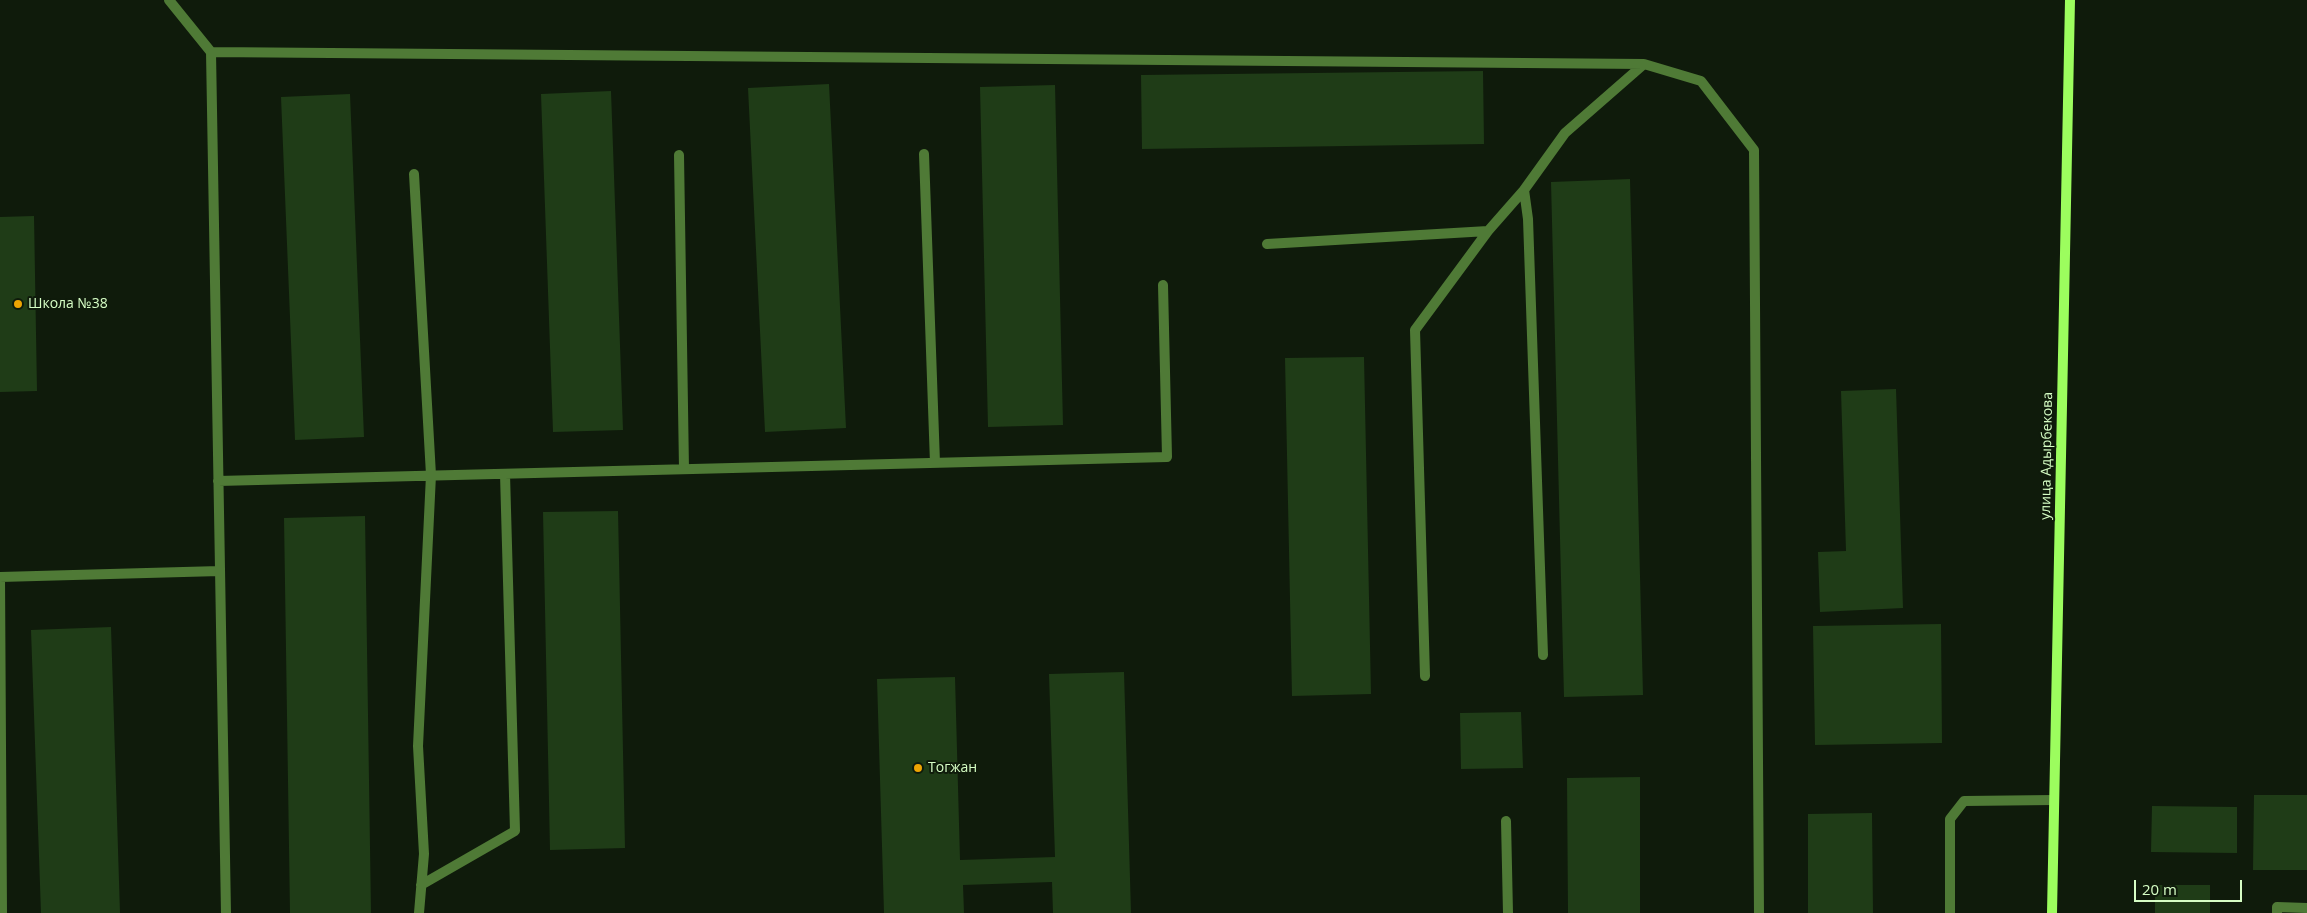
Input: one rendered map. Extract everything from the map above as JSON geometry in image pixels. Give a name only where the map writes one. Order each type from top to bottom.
[{"type":"main road","name":"улица Адырбекова","points":[[2052,913],[2070,0]]},
{"type":"lane","points":[[169,0],[211,52],[226,913]]},
{"type":"lane","points":[[211,52],[1644,64],[1701,81],[1754,150],[1759,913]]},
{"type":"lane","points":[[1425,676],[1414,330],[1488,230],[1524,190],[1565,133],[1644,64]]},
{"type":"lane","points":[[924,154],[935,463]]},
{"type":"lane","points":[[679,155],[684,469]]},
{"type":"lane","points":[[414,174],[431,475],[418,746],[424,854],[419,913]]},
{"type":"lane","points":[[1524,190],[1528,219],[1543,655]]},
{"type":"lane","points":[[1266,244],[1488,230]]},
{"type":"lane","points":[[218,481],[1167,457],[1163,285]]},
{"type":"lane","points":[[421,885],[515,831],[505,474]]},
{"type":"lane","points":[[2,913],[0,576],[220,571]]},
{"type":"lane","points":[[1950,913],[1950,819],[1964,801],[2054,800]]},
{"type":"lane","points":[[1506,821],[1508,913]]},
{"type":"lane","points":[[2277,913],[2277,907],[2307,908]]},
{"type":"building","points":[[1483,71],[1484,144],[1142,149],[1141,75]]},
{"type":"building","points":[[829,84],[846,428],[765,432],[748,88]]},
{"type":"building","points":[[1055,85],[1063,425],[988,427],[980,87]]},
{"type":"building","points":[[611,91],[623,430],[553,432],[541,94]]},
{"type":"building","points":[[350,94],[364,437],[295,440],[281,97]]},
{"type":"building","points":[[1630,179],[1643,695],[1564,697],[1551,182]]},
{"type":"building","name":"Школа №38","points":[[34,216],[37,391],[0,392],[0,217]]},
{"type":"building","points":[[1364,357],[1371,694],[1292,696],[1285,358]]},
{"type":"building","points":[[1896,389],[1903,608],[1820,612],[1818,552],[1846,551],[1841,391]]},
{"type":"building","points":[[618,511],[625,848],[550,850],[543,512]]},
{"type":"building","points":[[365,516],[371,913],[290,913],[284,518]]},
{"type":"building","points":[[1941,624],[1942,743],[1815,745],[1813,626]]},
{"type":"building","points":[[111,627],[120,913],[41,913],[31,630]]},
{"type":"building","name":"Тогжан","points":[[1124,672],[1131,913],[1053,913],[1052,882],[963,885],[964,913],[884,913],[877,679],[955,677],[960,860],[1055,857],[1049,674]]},
{"type":"building","points":[[1521,712],[1523,768],[1461,769],[1460,713]]},
{"type":"building","points":[[1640,777],[1640,913],[1568,913],[1567,778]]},
{"type":"building","points":[[2254,795],[2307,795],[2307,870],[2253,870]]},
{"type":"building","points":[[2152,806],[2237,807],[2237,853],[2151,852]]},
{"type":"building","points":[[1872,813],[1873,913],[1808,913],[1808,814]]},
{"type":"building","points":[[2155,885],[2210,885],[2210,913],[2155,913]]},
{"type":"place","name":"Школа №38","points":[[18,304]]},
{"type":"place","name":"Тогжан","points":[[918,768]]}]
